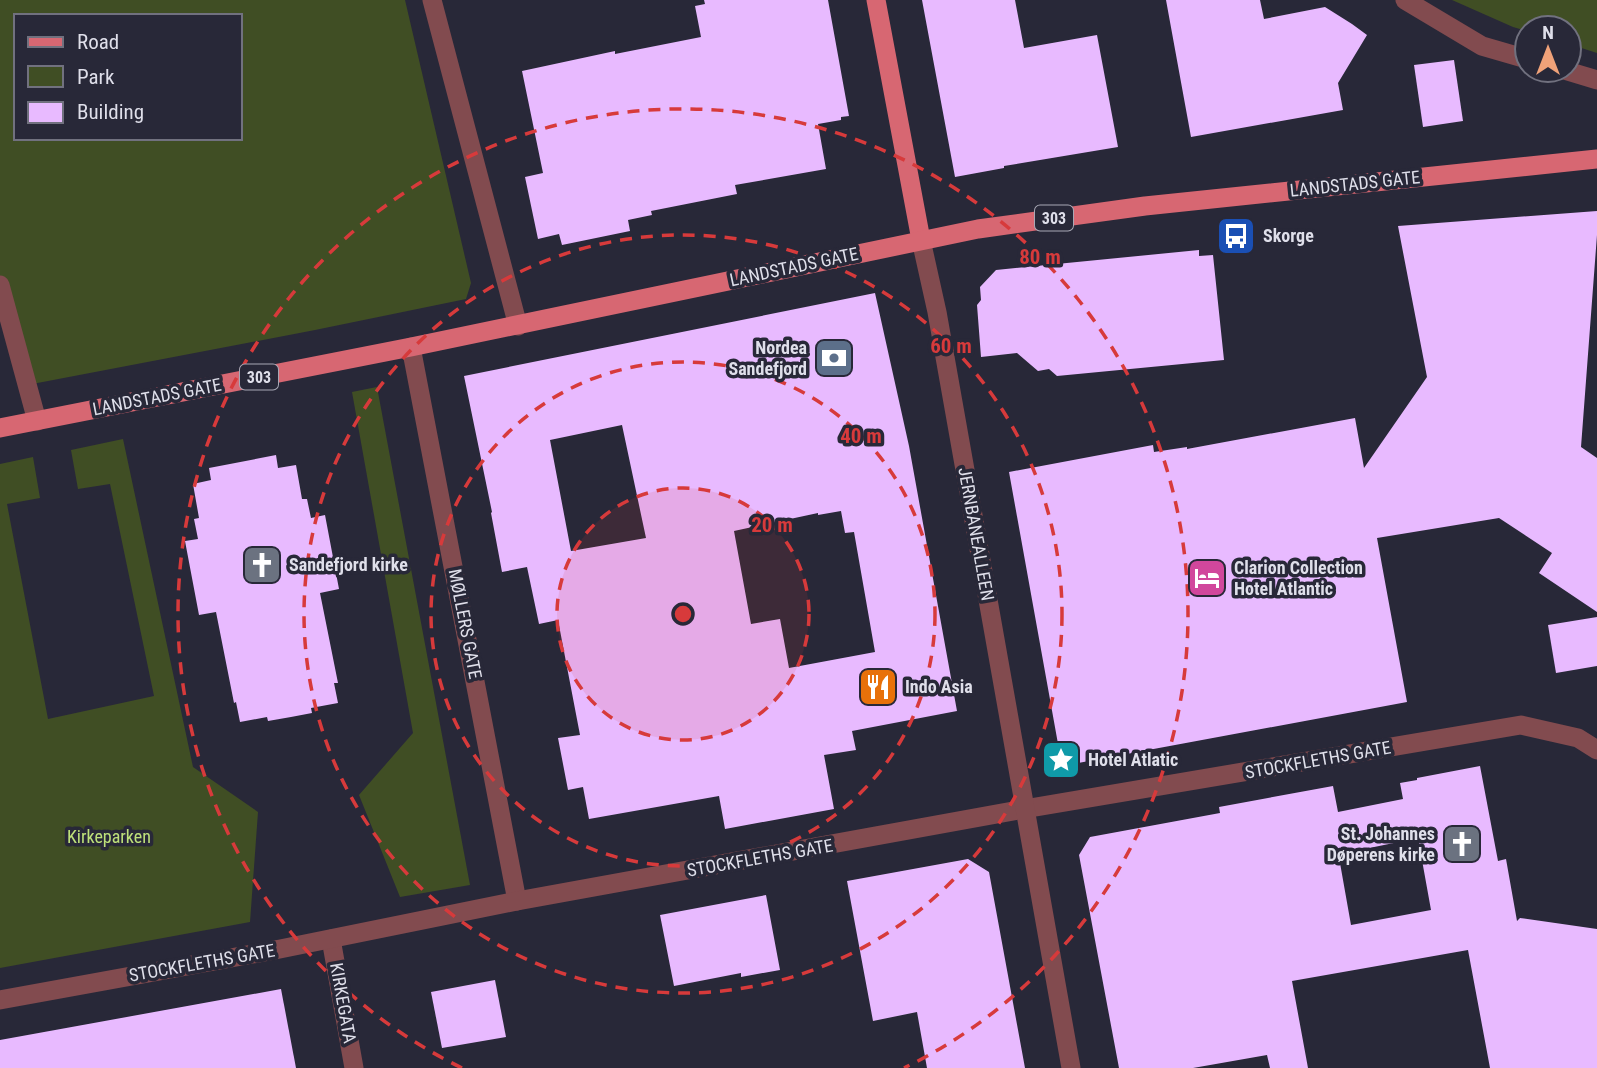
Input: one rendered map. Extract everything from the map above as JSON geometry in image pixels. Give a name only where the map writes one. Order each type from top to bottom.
[{"type":"main road","name":"JERNBANEALLEEN","points":[[876,0],[921,240]]},
{"type":"main road","name":"LANDSTADS GATE","points":[[0,428],[518,326],[978,229],[1145,206],[1597,159]]},
{"type":"street","points":[[432,0],[518,326]]},
{"type":"street","points":[[1405,0],[1482,46],[1513,55]]},
{"type":"street","name":"JERNBANEALLEEN","points":[[921,240],[937,312],[1071,1068]]},
{"type":"street","points":[[0,285],[37,421]]},
{"type":"street","name":"MØLLERS GATE","points":[[411,347],[517,901]]},
{"type":"street","name":"STOCKFLETHS GATE","points":[[0,1000],[331,939],[517,901],[1024,809],[1521,725],[1578,738],[1597,750]]},
{"type":"street","name":"KIRKEGATA","points":[[331,939],[354,1068]]},
{"type":"green space","points":[[0,0],[405,0],[471,283],[466,299],[27,385],[0,286]]},
{"type":"green space","points":[[1452,0],[1597,0],[1597,53],[1583,48],[1583,14],[1513,14],[1513,27]]},
{"type":"green space","points":[[377,387],[470,885],[400,897],[359,795],[413,733],[352,392]]},
{"type":"green space","name":"Kirkeparken","points":[[123,439],[193,767],[258,812],[250,922],[0,968],[0,464],[33,457],[40,498],[7,504],[48,719],[154,696],[110,484],[78,489],[71,450]]},
{"type":"building","points":[[704,0],[828,0],[849,116],[818,124],[826,169],[735,185],[737,194],[651,211],[652,215],[628,220],[630,231],[562,245],[559,234],[538,239],[525,177],[543,173],[522,71],[615,51],[615,54],[701,37],[695,6],[705,4]]},
{"type":"building","points":[[922,0],[1015,0],[1024,48],[1097,35],[1118,147],[955,177]]},
{"type":"building","points":[[1166,0],[1260,0],[1264,19],[1325,7],[1367,35],[1338,83],[1343,110],[1191,137]]},
{"type":"building","points":[[1454,60],[1463,121],[1423,127],[1414,65]]},
{"type":"building","name":"Clarion Collection Hotel Atlantic","points":[[1597,211],[1581,447],[1597,458],[1597,612],[1539,573],[1552,553],[1499,518],[1377,538],[1407,702],[1062,766],[1009,472],[1153,445],[1154,452],[1187,449],[1355,418],[1364,468],[1427,377],[1398,226]]},
{"type":"building","points":[[1199,250],[1199,256],[1213,255],[1224,360],[1057,376],[1049,369],[1038,371],[1017,353],[981,357],[977,305],[981,300],[980,287],[996,270]]},
{"type":"building","points":[[875,293],[909,446],[957,711],[852,731],[856,750],[824,755],[834,809],[725,829],[719,796],[589,819],[583,787],[568,790],[558,738],[580,735],[558,620],[539,624],[527,567],[502,572],[464,376]],"holes":[[[622,425],[646,538],[571,551],[550,440]],[[841,511],[845,533],[854,532],[875,652],[789,668],[780,619],[751,624],[734,531],[818,513]]]},
{"type":"building","name":"Sandefjord kirke","points":[[276,455],[278,468],[296,465],[302,499],[307,499],[311,518],[325,515],[339,589],[320,593],[338,683],[334,683],[338,703],[311,708],[312,713],[268,721],[267,717],[240,722],[216,612],[199,615],[185,541],[198,539],[194,519],[199,518],[193,484],[211,480],[209,468]]},
{"type":"building","points":[[1597,617],[1597,666],[1556,673],[1548,625]]},
{"type":"building","points":[[1480,766],[1498,861],[1506,859],[1517,921],[1520,918],[1597,929],[1597,1068],[1490,1068],[1468,950],[1292,981],[1308,1068],[1270,1068],[1267,1055],[1193,1068],[1119,1068],[1079,855],[1090,837],[1220,813],[1219,807],[1333,786],[1338,812],[1403,799],[1400,783]],"holes":[[[1418,838],[1431,910],[1351,925],[1340,863],[1347,861],[1345,853]]]},
{"type":"building","points":[[968,859],[989,872],[1025,1068],[927,1068],[917,1012],[873,1021],[847,881]]},
{"type":"building","points":[[766,895],[780,970],[741,977],[741,973],[674,986],[660,915]]},
{"type":"building","points":[[495,980],[506,1037],[442,1048],[431,992]]},
{"type":"building","points":[[281,989],[296,1068],[0,1068],[0,1040]]},
{"type":"place","name":"Skorge","points":[[1236,236]]},
{"type":"place","name":"Nordea Sandefjord","points":[[834,358]]},
{"type":"place","name":"Sandefjord kirke","points":[[262,565]]},
{"type":"place","name":"Clarion Collection Hotel Atlantic","points":[[1207,578]]},
{"type":"place","name":"Indo Asia","points":[[878,687]]},
{"type":"place","name":"Hotel Atlatic","points":[[1061,760]]},
{"type":"place","name":"St. Johannes Døperens kirke","points":[[1462,844]]}]
